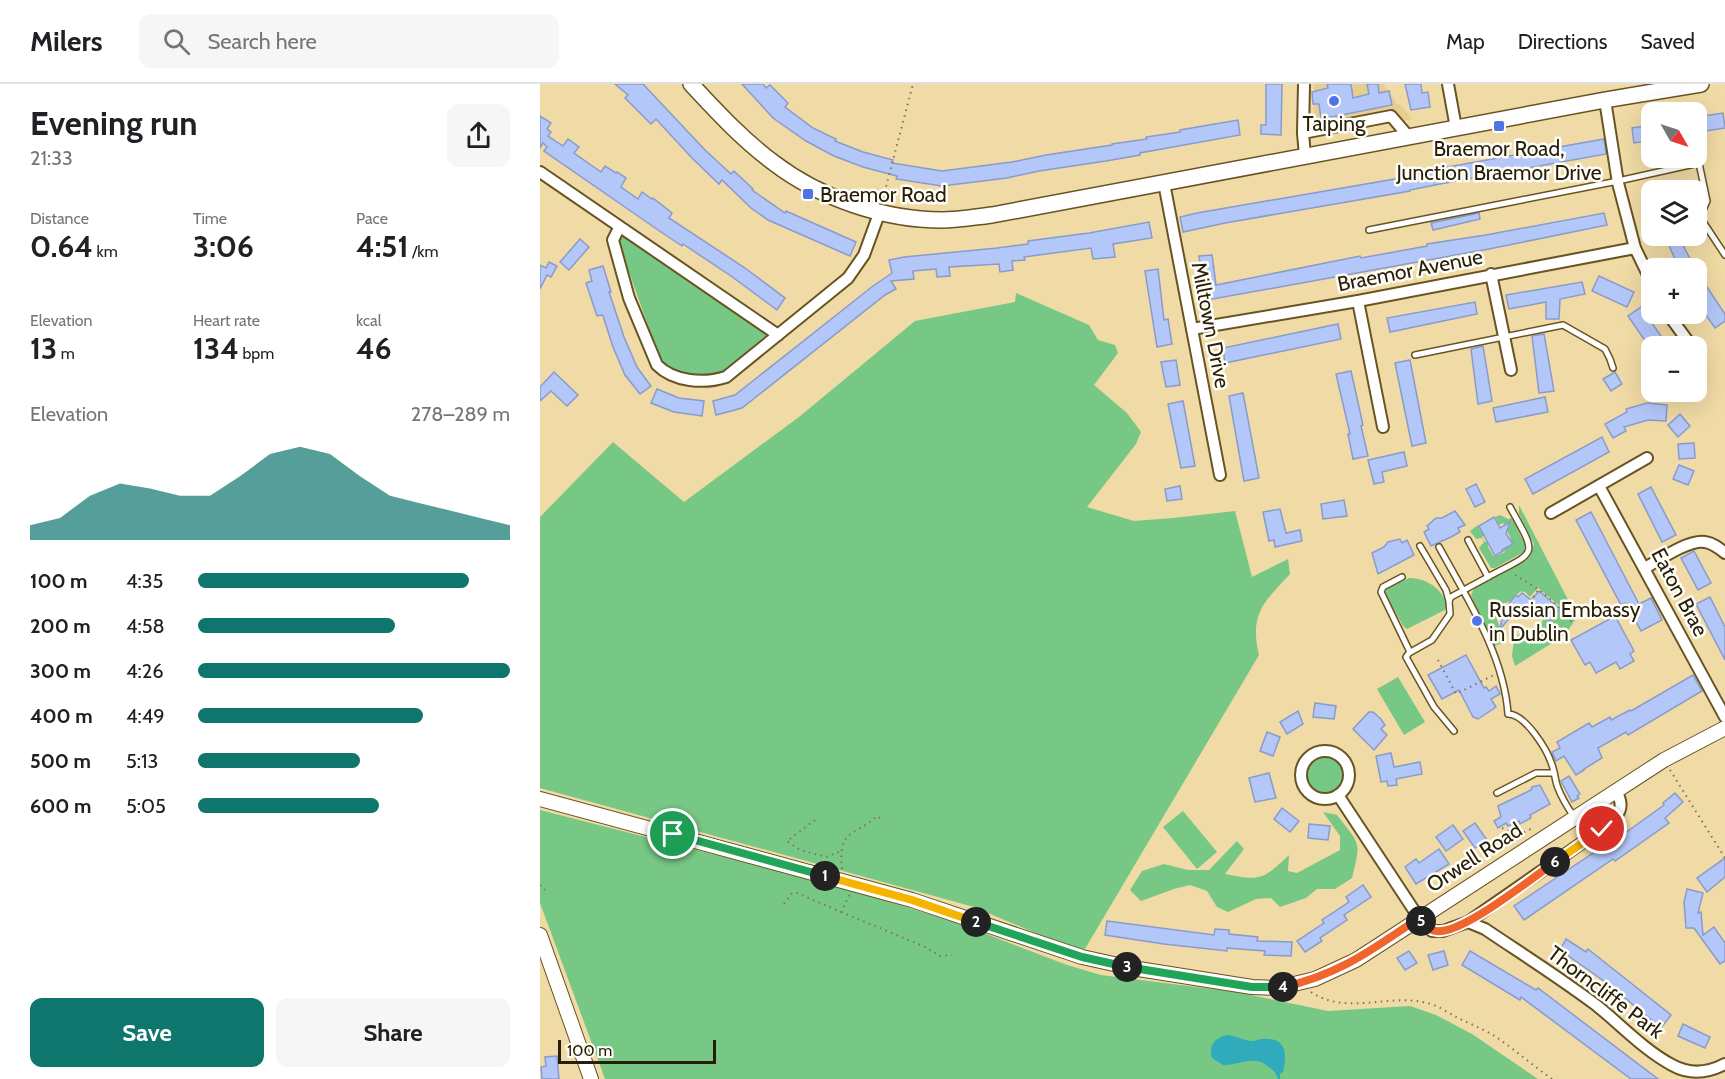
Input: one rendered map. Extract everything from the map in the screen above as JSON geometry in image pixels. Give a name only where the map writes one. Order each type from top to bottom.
[{"type":"main road","points":[[691,84],[744,137],[786,172],[837,198],[882,204],[919,218],[941,220],[965,219],[1701,84]]},
{"type":"street","points":[[1304,84],[1305,156]]},
{"type":"street","points":[[1448,84],[1456,128]]},
{"type":"street","points":[[1605,100],[1618,181],[1635,248],[1641,260]]},
{"type":"street","points":[[1303,133],[1391,116],[1409,137]]},
{"type":"street","points":[[540,172],[778,335]]},
{"type":"street","name":"Milltown Drive","points":[[1164,183],[1220,475]]},
{"type":"street","points":[[619,228],[613,240],[629,298],[657,365],[664,372],[686,379],[710,382],[726,377],[848,278],[864,255],[882,204]]},
{"type":"street","name":"Braemor Avenue","points":[[1191,329],[1358,301],[1635,248]]},
{"type":"street","points":[[1491,274],[1511,370]]},
{"type":"street","points":[[1358,301],[1383,427]]},
{"type":"street","points":[[1551,513],[1647,458]]},
{"type":"street","name":"Eaton Brae","points":[[1599,486],[1725,717]]},
{"type":"street","points":[[1645,568],[1693,542],[1711,543],[1724,552]]},
{"type":"street","name":"Orwell Road","points":[[540,799],[912,900],[1082,957],[1252,987],[1277,988],[1335,971],[1356,960],[1664,760],[1725,728]]},
{"type":"street","points":[[1332,751],[1344,760],[1348,767],[1348,783],[1338,795],[1322,799],[1307,792],[1300,778],[1304,762],[1309,756],[1316,752],[1332,751]]},
{"type":"street","points":[[1338,795],[1419,918],[1432,931],[1443,931],[1468,922],[1602,829],[1621,810],[1621,801],[1616,791]]},
{"type":"street","name":"Thorncliffe Park","points":[[1468,922],[1485,929],[1531,960],[1596,1006],[1648,1049],[1673,1066],[1691,1072],[1703,1072],[1725,1064]]},
{"type":"street","points":[[540,935],[591,1079]]},
{"type":"lane","points":[[1369,230],[1700,163],[1707,201],[1700,217],[1725,255]]},
{"type":"lane","points":[[1415,355],[1563,325],[1605,350],[1613,368]]},
{"type":"lane","points":[[1449,601],[1451,597],[1525,557],[1530,550],[1530,542],[1510,507]]},
{"type":"lane","points":[[1468,540],[1488,576]]},
{"type":"lane","points":[[1420,546],[1446,590],[1450,614],[1432,640],[1410,652],[1406,657],[1434,707],[1454,731]]},
{"type":"lane","points":[[1439,547],[1488,639],[1507,692],[1508,714],[1514,714],[1525,722],[1546,752],[1561,796],[1574,818]]},
{"type":"lane","points":[[1402,577],[1383,587],[1381,592],[1410,652]]},
{"type":"lane","points":[[1497,793],[1536,773],[1554,773]]},
{"type":"path","points":[[882,204],[913,84]]},
{"type":"path","points":[[1515,575],[1539,589],[1563,610],[1572,623]]},
{"type":"path","points":[[1531,612],[1527,605],[1539,589]]},
{"type":"path","points":[[1438,660],[1456,694],[1500,672]]},
{"type":"path","points":[[1664,760],[1725,858]]},
{"type":"path","points":[[841,912],[849,883],[841,851],[846,838],[877,816],[880,818]]},
{"type":"path","points":[[814,820],[787,841],[811,855],[826,857],[841,851]]},
{"type":"path","points":[[1527,823],[1534,834]]},
{"type":"path","points":[[1502,828],[1514,833],[1531,829]]},
{"type":"path","points":[[540,885],[545,890]]},
{"type":"path","points":[[784,904],[788,895],[792,892],[797,893],[923,946],[940,956],[952,955]]},
{"type":"path","points":[[1299,983],[1323,1000],[1361,1004],[1390,1000],[1415,1000],[1430,1004],[1493,1036],[1552,1079]]},
{"type":"shaded area","points":[[1314,84],[1383,84],[1397,104],[1400,104],[1412,119],[1313,138]]},
{"type":"green space","points":[[623,236],[767,335],[721,374],[714,376],[690,375],[674,370],[661,362],[618,241]]},
{"type":"green space","points":[[1016,293],[1089,325],[1098,340],[1115,345],[1118,353],[1094,385],[1127,413],[1141,432],[1136,444],[1087,507],[1134,521],[1235,511],[1252,577],[1288,559],[1290,574],[1261,610],[1256,629],[1259,655],[1085,949],[1068,947],[974,907],[540,788],[540,517],[613,442],[684,502],[799,417],[915,321],[1015,302]]},
{"type":"green space","points":[[1519,505],[1577,617],[1565,635],[1515,666],[1512,656],[1514,639],[1521,632],[1537,628],[1545,618],[1550,622],[1562,608],[1538,588],[1530,597],[1521,591],[1503,604],[1505,611],[1502,618],[1499,615],[1497,620],[1505,639],[1502,643],[1492,647],[1471,595],[1474,588],[1525,561],[1531,555],[1534,544],[1519,514]]},
{"type":"green space","points":[[1500,515],[1508,519],[1512,518],[1525,545],[1524,552],[1491,568],[1479,548],[1484,542],[1482,538],[1476,539],[1470,531],[1478,525],[1482,533],[1486,532],[1487,534],[1482,537],[1485,542],[1488,541],[1488,547],[1494,557],[1505,552],[1503,549],[1512,542],[1505,525],[1503,523],[1499,525],[1495,517]]},
{"type":"green space","points":[[1409,578],[1432,585],[1441,593],[1447,604],[1445,610],[1407,629],[1403,626],[1385,593],[1387,589]]},
{"type":"green space","points":[[1398,677],[1425,722],[1404,735],[1377,689]]},
{"type":"green space","points":[[1325,757],[1338,762],[1343,775],[1338,788],[1325,793],[1312,788],[1307,775],[1312,762]]},
{"type":"green space","points":[[540,810],[841,887],[955,922],[1067,965],[1101,975],[1236,992],[1328,1011],[1410,1006],[1436,1015],[1472,1034],[1538,1079],[605,1079],[540,903]]},
{"type":"green space","points":[[1183,811],[1217,852],[1197,869],[1163,827]]},
{"type":"green space","points":[[1323,812],[1337,815],[1355,839],[1358,850],[1352,878],[1335,889],[1317,889],[1306,898],[1280,907],[1271,898],[1256,899],[1228,912],[1217,907],[1207,891],[1190,885],[1141,901],[1130,890],[1142,871],[1164,864],[1188,870],[1209,870],[1237,841],[1244,849],[1225,874],[1254,878],[1267,874],[1289,855],[1288,871],[1297,873],[1340,850],[1340,836]]},
{"type":"water","points":[[1228,1035],[1249,1041],[1270,1039],[1281,1044],[1285,1059],[1280,1079],[1269,1067],[1258,1061],[1223,1065],[1212,1058],[1211,1050],[1214,1043],[1219,1038]]},
{"type":"building","points":[[615,84],[643,84],[705,150],[731,174],[734,171],[752,190],[785,213],[786,211],[856,242],[850,256],[768,220],[751,208],[722,180],[719,184],[656,119],[651,124],[625,98],[628,95]]},
{"type":"building","points":[[742,84],[763,84],[766,88],[770,85],[788,103],[785,107],[813,128],[836,139],[835,141],[893,160],[892,163],[942,171],[1012,162],[1147,139],[1146,137],[1238,120],[1240,135],[1007,178],[942,186],[896,179],[897,176],[834,156],[806,141],[773,118]]},
{"type":"building","points":[[1266,84],[1282,84],[1281,135],[1261,134],[1261,125],[1266,125]]},
{"type":"building","points":[[1327,84],[1351,84],[1353,98],[1369,94],[1367,84],[1378,84],[1379,93],[1389,91],[1392,105],[1321,119],[1319,104],[1313,104],[1312,92],[1328,88]]},
{"type":"building","points":[[1405,84],[1421,84],[1422,93],[1428,92],[1430,107],[1411,110]]},
{"type":"building","points":[[1723,113],[1725,128],[1707,131],[1707,115]]},
{"type":"building","points":[[540,116],[551,123],[547,129],[551,132],[548,136],[563,146],[568,139],[579,147],[574,153],[601,172],[605,166],[626,178],[621,187],[638,199],[642,192],[653,198],[672,213],[669,218],[745,268],[785,298],[777,310],[731,276],[661,232],[544,151],[547,147],[543,143],[540,148]]},
{"type":"building","points":[[1641,127],[1641,142],[1634,143],[1632,128]]},
{"type":"building","points":[[1604,139],[1606,154],[1183,232],[1180,217],[1197,213],[1412,176],[1412,174],[1442,168]]},
{"type":"building","points":[[1479,213],[1480,219],[1433,230],[1431,223]]},
{"type":"building","points":[[1604,213],[1607,225],[1489,249],[1202,301],[1199,287],[1203,286],[1199,256],[1212,255],[1216,285],[1360,256],[1361,258]]},
{"type":"building","points":[[1149,222],[1152,238],[1113,244],[1115,257],[1093,259],[1091,248],[1024,257],[1025,260],[1012,261],[1013,270],[1000,272],[999,264],[949,267],[950,276],[937,277],[936,269],[913,271],[914,279],[891,281],[896,289],[885,295],[742,408],[716,415],[713,401],[735,395],[892,273],[889,260],[1028,244],[1028,241]]},
{"type":"building","points":[[580,239],[589,247],[569,270],[560,262]]},
{"type":"building","points":[[1669,246],[1683,246],[1690,258],[1675,258]]},
{"type":"building","points":[[549,262],[557,266],[551,277],[547,275],[540,289],[540,265],[546,268]]},
{"type":"building","points":[[603,266],[624,337],[637,367],[651,386],[640,394],[625,375],[603,316],[597,316],[586,283],[592,281],[589,270]]},
{"type":"building","points":[[1158,269],[1164,320],[1168,319],[1172,344],[1157,347],[1145,271]]},
{"type":"building","points":[[1599,276],[1634,292],[1627,307],[1592,291]]},
{"type":"building","points":[[1582,282],[1585,294],[1560,299],[1559,319],[1546,319],[1546,302],[1509,309],[1506,295]]},
{"type":"building","points":[[1707,287],[1725,314],[1725,321],[1715,328],[1707,317]]},
{"type":"building","points":[[1475,302],[1477,314],[1390,332],[1387,318]]},
{"type":"building","points":[[1641,307],[1641,324],[1653,324],[1661,336],[1642,336],[1628,316]]},
{"type":"building","points":[[1338,324],[1341,339],[1225,363],[1223,348]]},
{"type":"building","points":[[1544,334],[1554,391],[1539,393],[1532,336]]},
{"type":"building","points":[[1483,346],[1492,401],[1478,404],[1471,349]]},
{"type":"building","points":[[1176,360],[1180,385],[1166,387],[1161,362]]},
{"type":"building","points":[[1410,360],[1426,443],[1412,446],[1395,363]]},
{"type":"building","points":[[1351,371],[1368,456],[1353,459],[1348,434],[1350,434],[1336,374]]},
{"type":"building","points":[[554,372],[578,395],[567,406],[551,391],[540,401],[540,387]]},
{"type":"building","points":[[1615,372],[1622,384],[1611,391],[1603,379]]},
{"type":"building","points":[[657,389],[679,398],[704,401],[702,416],[674,412],[651,403]]},
{"type":"building","points":[[1243,393],[1259,478],[1244,481],[1229,396]]},
{"type":"building","points":[[1545,397],[1548,412],[1496,422],[1493,408]]},
{"type":"building","points":[[1183,401],[1195,466],[1181,468],[1168,404]]},
{"type":"building","points":[[1647,403],[1667,405],[1666,421],[1648,420],[1624,427],[1626,431],[1613,438],[1605,424],[1627,412],[1626,409]]},
{"type":"building","points":[[1680,414],[1690,426],[1678,437],[1668,425]]},
{"type":"building","points":[[1602,437],[1609,452],[1533,494],[1525,479]]},
{"type":"building","points":[[1694,443],[1695,458],[1679,459],[1678,444]]},
{"type":"building","points":[[1404,452],[1407,466],[1382,472],[1384,482],[1374,484],[1368,460]]},
{"type":"building","points":[[1679,465],[1694,471],[1688,485],[1673,479]]},
{"type":"building","points":[[1476,484],[1485,502],[1475,507],[1466,489]]},
{"type":"building","points":[[1180,486],[1182,499],[1167,501],[1165,489]]},
{"type":"building","points":[[1651,487],[1676,535],[1662,542],[1638,494]]},
{"type":"building","points":[[1344,500],[1347,516],[1323,519],[1321,504]]},
{"type":"building","points":[[1280,509],[1286,533],[1300,530],[1302,541],[1275,547],[1274,540],[1269,541],[1263,512]]},
{"type":"building","points":[[1455,511],[1465,525],[1458,528],[1460,532],[1431,546],[1424,532],[1429,529],[1427,526],[1436,518],[1442,518]]},
{"type":"building","points":[[1591,512],[1639,604],[1651,598],[1662,620],[1641,631],[1626,603],[1621,605],[1576,520]]},
{"type":"building","points":[[1494,517],[1500,528],[1510,522],[1506,534],[1513,544],[1495,556],[1479,526]]},
{"type":"building","points":[[1400,539],[1402,543],[1407,540],[1414,555],[1378,574],[1372,553],[1384,547],[1388,542]]},
{"type":"building","points":[[1694,551],[1711,583],[1698,590],[1681,558]]},
{"type":"building","points":[[1539,591],[1560,609],[1550,621],[1545,617],[1544,619],[1528,605],[1521,613],[1516,611],[1500,629],[1504,609],[1516,595],[1518,597],[1522,593],[1531,600]]},
{"type":"building","points":[[1710,597],[1725,627],[1725,660],[1696,604]]},
{"type":"building","points":[[1615,616],[1634,651],[1630,654],[1634,661],[1620,669],[1616,662],[1596,673],[1590,662],[1585,665],[1571,640]]},
{"type":"building","points":[[1466,655],[1484,688],[1486,687],[1489,691],[1496,686],[1500,694],[1491,699],[1496,707],[1478,719],[1473,717],[1459,690],[1442,699],[1428,675]]},
{"type":"building","points":[[1693,675],[1702,691],[1628,735],[1626,732],[1598,748],[1602,758],[1584,770],[1576,775],[1564,756],[1556,761],[1552,752],[1560,748],[1557,742],[1589,723],[1592,727],[1610,717],[1611,720],[1631,711]]},
{"type":"building","points":[[1315,703],[1336,706],[1334,719],[1313,717]]},
{"type":"building","points":[[1298,711],[1303,724],[1287,734],[1280,722]]},
{"type":"building","points":[[1369,712],[1373,712],[1380,718],[1385,725],[1381,729],[1387,735],[1374,750],[1353,729]]},
{"type":"building","points":[[1267,732],[1280,737],[1273,756],[1260,751]]},
{"type":"building","points":[[1391,753],[1394,767],[1420,762],[1422,774],[1396,779],[1397,785],[1388,786],[1387,781],[1381,782],[1376,756]]},
{"type":"building","points":[[1269,773],[1276,798],[1255,802],[1249,778]]},
{"type":"building","points":[[1569,776],[1580,794],[1577,796],[1579,798],[1572,802],[1561,781]]},
{"type":"building","points":[[1540,785],[1550,804],[1530,815],[1531,818],[1520,824],[1519,821],[1508,826],[1506,823],[1498,828],[1494,821],[1501,817],[1498,806]]},
{"type":"building","points":[[1675,793],[1683,802],[1665,818],[1669,823],[1524,920],[1514,906],[1599,849],[1600,851],[1664,805],[1663,803]]},
{"type":"building","points":[[1282,808],[1299,821],[1290,832],[1274,819]]},
{"type":"building","points":[[1475,823],[1487,840],[1475,848],[1463,831]]},
{"type":"building","points":[[1309,824],[1330,826],[1328,840],[1308,838]]},
{"type":"building","points":[[1453,825],[1463,839],[1446,851],[1436,837]]},
{"type":"building","points":[[1439,849],[1449,864],[1416,884],[1405,867],[1416,859],[1419,863]]},
{"type":"building","points":[[1725,858],[1725,877],[1707,892],[1697,878]]},
{"type":"building","points":[[1363,885],[1371,897],[1344,915],[1347,920],[1320,938],[1322,941],[1305,952],[1297,941],[1324,923],[1322,920],[1349,902],[1346,897]]},
{"type":"building","points":[[1687,889],[1703,893],[1698,913],[1701,912],[1703,935],[1714,927],[1725,943],[1725,961],[1720,964],[1694,928],[1686,928],[1684,902]]},
{"type":"building","points":[[1107,921],[1214,935],[1215,929],[1229,930],[1229,934],[1258,937],[1257,941],[1292,942],[1291,956],[1264,955],[1265,951],[1227,948],[1227,951],[1164,944],[1105,935]]},
{"type":"building","points":[[1566,939],[1586,952],[1588,949],[1671,1015],[1661,1028],[1608,984],[1560,950]]},
{"type":"building","points":[[1409,951],[1417,963],[1405,970],[1397,958]]},
{"type":"building","points":[[1444,951],[1448,965],[1433,970],[1428,955]]},
{"type":"building","points":[[1470,951],[1536,990],[1538,988],[1658,1079],[1631,1079],[1521,997],[1520,1000],[1462,965]]},
{"type":"building","points":[[1683,1024],[1710,1037],[1705,1048],[1678,1036]]},
{"type":"building","points":[[557,1056],[559,1079],[542,1079],[541,1067],[546,1066],[545,1057]]},
{"type":"place","name":"Taiping","points":[[1334,101]]},
{"type":"place","name":"Braemor Road, Junction Braemor Drive","points":[[1499,126]]},
{"type":"place","name":"Braemor Road","points":[[808,194]]},
{"type":"place","name":"Russian Embassy in Dublin","points":[[1477,621]]},
{"type":"route","points":[[673,834],[912,900],[1082,957],[1211,981],[1277,988],[1315,979],[1335,971],[1356,960],[1419,918],[1432,931],[1443,931],[1468,922],[1602,829]]}]
